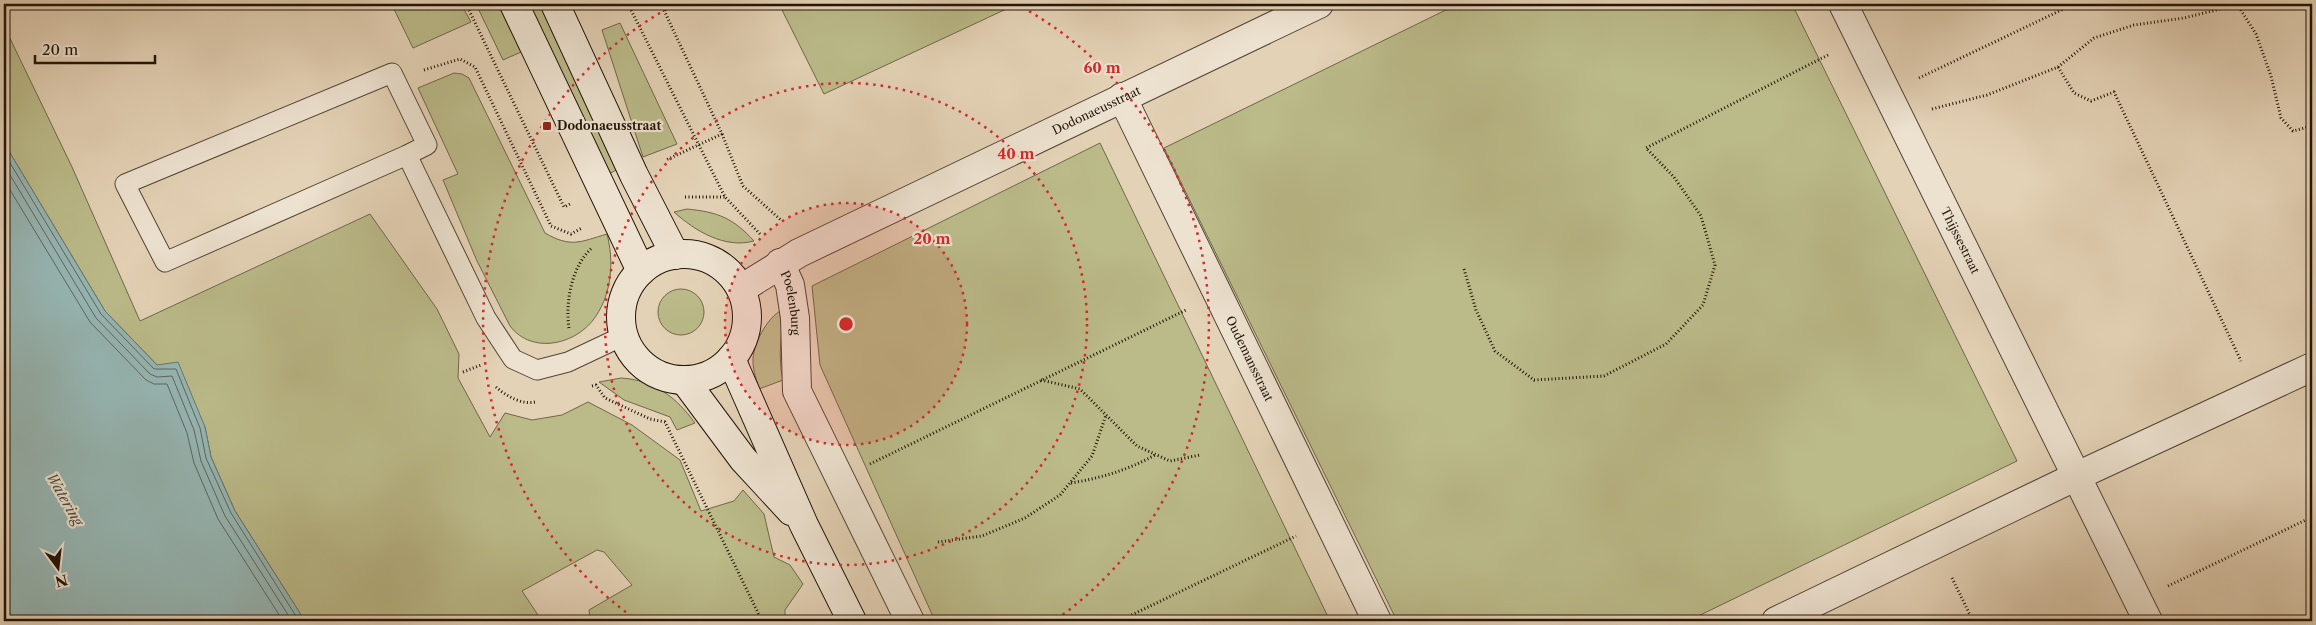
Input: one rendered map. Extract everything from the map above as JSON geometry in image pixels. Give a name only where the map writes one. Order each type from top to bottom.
[{"type":"street","points":[[514,4],[641,271]]},
{"type":"street","points":[[554,4],[634,175],[674,255]]},
{"type":"street","name":"Dodonaeusstraat","points":[[741,290],[780,263],[1319,4]]},
{"type":"street","name":"Thijssestraat","points":[[1843,4],[2143,611]]},
{"type":"street","name":"Oudemansstraat","points":[[1122,97],[1377,621]]},
{"type":"street","points":[[691,254],[713,262],[732,276],[741,290],[746,306],[747,324],[743,342],[732,359],[721,369],[704,377],[685,381],[664,378],[647,369],[632,355],[623,336],[620,319],[622,301],[630,285],[641,271],[656,260],[674,255],[691,254]]},
{"type":"street","name":"Poelenburg","points":[[780,263],[790,285],[796,318],[797,391],[910,621]]},
{"type":"street","points":[[732,359],[804,525],[852,621]]},
{"type":"street","points":[[1776,621],[2077,476],[2312,367]]},
{"type":"street","points":[[685,381],[743,459],[804,525]]},
{"type":"lane","points":[[392,73],[427,145],[407,155],[165,262],[126,184],[392,73]]},
{"type":"lane","points":[[407,155],[486,318],[513,359],[537,370],[568,362],[623,336]]},
{"type":"path","points":[[466,4],[564,206],[572,202]]},
{"type":"path","name":"Poelenburg","points":[[628,4],[725,197],[771,247],[780,263]]},
{"type":"path","points":[[661,4],[722,134],[743,186],[785,224]]},
{"type":"path","points":[[1911,82],[2074,4]]},
{"type":"path","points":[[1903,125],[1936,106],[1987,95],[2058,67],[2094,38],[2134,25],[2184,18],[2238,4],[2256,34],[2271,76],[2281,118],[2293,131],[2312,126]]},
{"type":"path","points":[[1464,269],[1476,310],[1495,351],[1534,380],[1604,376],[1666,344],[1703,304],[1715,265],[1701,216],[1674,177],[1646,148],[1860,38]]},
{"type":"path","points":[[2058,67],[2074,94],[2091,101],[2114,92],[2256,393]]},
{"type":"path","points":[[664,161],[722,134]]},
{"type":"path","points":[[570,332],[567,312],[577,272],[586,253],[599,241]]},
{"type":"path","points":[[841,479],[1040,380],[1219,295]]},
{"type":"path","points":[[463,372],[482,364],[486,373]]},
{"type":"path","points":[[1040,380],[1080,389],[1138,446],[1155,455],[1170,461],[1200,455]]},
{"type":"path","points":[[491,382],[506,396],[530,403],[538,401]]},
{"type":"path","points":[[588,388],[596,385],[605,398],[650,419],[665,422],[762,621]]},
{"type":"path","points":[[938,542],[982,536],[1025,518],[1060,495],[1092,456],[1106,415]]},
{"type":"path","points":[[1070,483],[1103,477],[1139,464],[1155,455]]},
{"type":"path","points":[[2143,611],[2312,517]]},
{"type":"path","points":[[1119,621],[1125,620],[1328,520]]},
{"type":"path","points":[[1952,578],[1973,621]]},
{"type":"shaded area","points":[[380,4],[461,4],[471,22],[413,48],[393,7],[382,9]]},
{"type":"shaded area","points":[[476,4],[498,4],[521,52],[503,60]]},
{"type":"shaded area","points":[[527,4],[542,4],[620,168],[607,175]]},
{"type":"shaded area","points":[[779,4],[1017,4],[824,94]]},
{"type":"shaded area","points":[[1458,4],[1792,4],[2017,461],[1688,621],[1397,621],[1164,148]]},
{"type":"shaded area","points":[[620,23],[677,144],[643,157],[602,30]]},
{"type":"shaded area","points":[[4,26],[72,167],[140,321],[370,214],[437,309],[459,354],[458,378],[490,437],[505,413],[532,420],[562,415],[588,402],[632,425],[680,460],[701,511],[734,501],[743,490],[764,514],[774,557],[790,565],[803,584],[785,610],[785,621],[584,621],[590,618],[589,610],[632,585],[604,552],[597,550],[522,591],[542,621],[305,621],[235,511],[211,457],[205,427],[157,365],[105,311],[4,143]]},
{"type":"shaded area","points":[[454,73],[462,74],[469,78],[545,233],[562,241],[569,242],[582,241],[607,234],[611,265],[605,297],[596,316],[588,326],[566,340],[554,343],[530,341],[519,335],[510,326],[477,261],[443,180],[458,174],[418,88]]},
{"type":"shaded area","points":[[1100,143],[1330,621],[935,621],[820,365],[812,286]]},
{"type":"shaded area","points":[[687,209],[716,214],[732,222],[754,241],[732,243],[711,237],[691,226],[674,212]]},
{"type":"shaded area","points":[[681,289],[694,293],[700,299],[704,312],[700,325],[694,331],[681,335],[668,331],[662,325],[658,312],[662,299],[668,293]]},
{"type":"shaded area","points":[[782,310],[780,354],[783,380],[759,389],[753,365],[755,348],[766,325]]},
{"type":"shaded area","points":[[621,378],[633,379],[654,386],[680,405],[695,423],[677,430],[670,417],[624,400],[599,382]]},
{"type":"water","name":"Watering","points":[[4,143],[105,311],[157,365],[178,362],[205,427],[211,457],[235,511],[305,621],[6,621],[4,618]]},
{"type":"place","name":"Dodonaeusstraat","points":[[547,126]]}]
